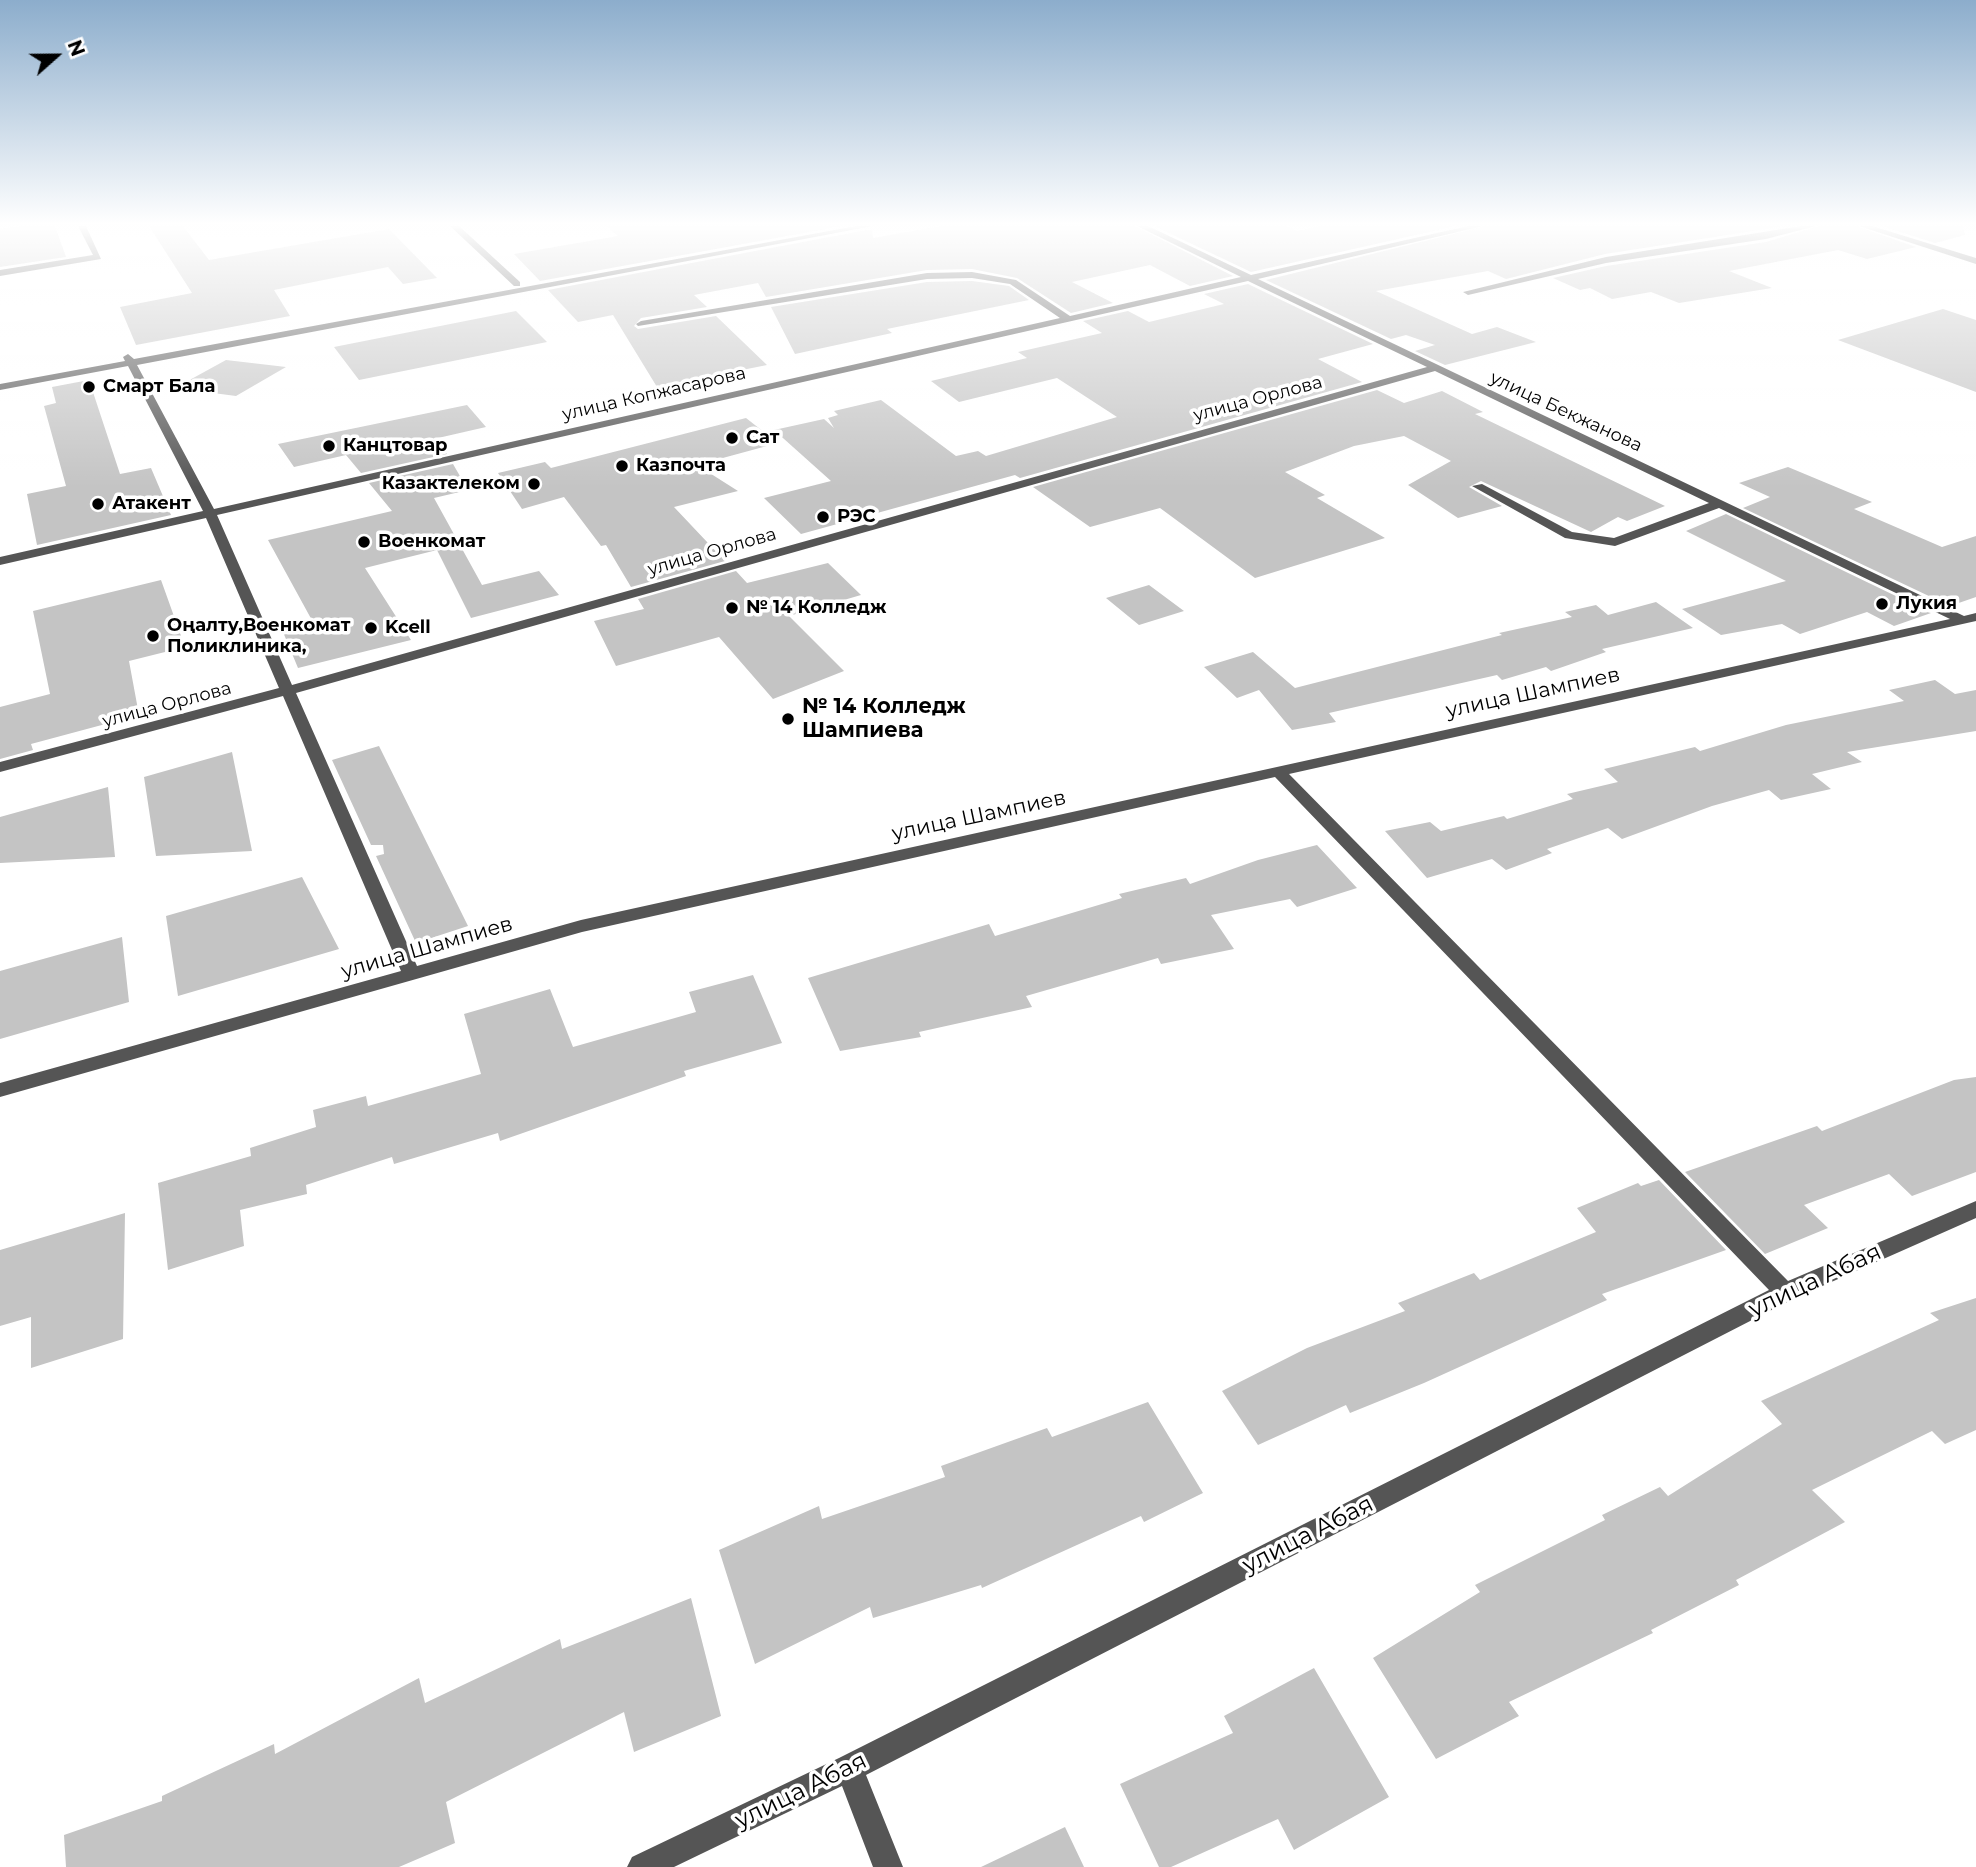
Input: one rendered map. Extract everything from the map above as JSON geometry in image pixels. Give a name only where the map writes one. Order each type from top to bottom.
[{"type":"street","points":[[0,387],[369,313]]},
{"type":"street","points":[[0,380],[130,360],[389,313]]},
{"type":"street","points":[[641,324],[706,313]]},
{"type":"street","points":[[1060,313],[1067,318]]},
{"type":"street","name":"улица Копжасарова","points":[[0,561],[1089,313]]},
{"type":"street","name":"улица Бекжанова","points":[[1321,313],[1434,369],[1971,621]]},
{"type":"street","points":[[130,360],[211,513],[411,974]]},
{"type":"street","name":"улица Орлова","points":[[0,767],[289,690],[1434,369]]},
{"type":"street","points":[[1478,486],[1569,535],[1615,542],[1717,503]]},
{"type":"street","name":"улица Шампиев","points":[[0,1090],[581,926],[1971,621]]},
{"type":"street","points":[[1278,772],[1785,1292]]},
{"type":"street","name":"улица Абая","points":[[642,1867],[849,1768],[1785,1292],[1976,1209]]},
{"type":"street","points":[[849,1768],[888,1867]]},
{"type":"building","points":[[123,313],[288,313],[290,316],[136,345]]},
{"type":"building","points":[[505,313],[518,313],[547,342],[359,380],[334,347]]},
{"type":"building","points":[[570,313],[670,313],[641,318],[634,326],[638,329],[716,316],[767,365],[657,387],[613,315],[578,322]]},
{"type":"building","points":[[774,313],[965,313],[887,329],[892,333],[795,354]]},
{"type":"building","points":[[1118,313],[1132,313],[1149,322],[1186,313],[1309,313],[1373,344],[1318,359],[1362,382],[1020,478],[1015,475],[801,534],[764,498],[831,481],[774,430],[824,419],[834,428],[828,418],[838,415],[834,411],[881,400],[956,456],[978,451],[986,456],[1117,417],[1057,378],[959,402],[931,381],[1027,358],[1018,352],[1102,333],[1083,321]]},
{"type":"building","points":[[1336,313],[1425,313],[1472,334],[1497,327],[1536,342],[1445,365],[1415,351],[1435,345],[1406,335],[1391,339]]},
{"type":"building","points":[[1929,313],[1955,313],[1976,320],[1976,392],[1838,340]]},
{"type":"building","points":[[226,360],[286,367],[236,396],[175,388]]},
{"type":"building","points":[[89,380],[120,474],[151,468],[171,515],[37,545],[27,494],[66,486],[44,406],[56,403],[52,387]]},
{"type":"building","points":[[1377,390],[1404,403],[1442,391],[1483,412],[1475,414],[1665,506],[1627,521],[1618,517],[1591,532],[1481,481],[1469,487],[1502,506],[1458,518],[1408,485],[1451,461],[1404,436],[1354,446],[1285,472],[1325,495],[1317,498],[1385,538],[1255,578],[1160,508],[1090,527],[1033,487]]},
{"type":"building","points":[[467,405],[486,427],[438,438],[447,454],[361,473],[346,455],[294,467],[278,444]]},
{"type":"building","points":[[746,418],[778,443],[697,465],[738,491],[674,507],[725,561],[631,587],[606,545],[601,546],[564,497],[522,509],[498,473],[545,462],[551,468]]},
{"type":"building","points":[[453,464],[468,490],[434,498],[482,585],[539,571],[559,595],[471,618],[437,550],[365,568],[411,640],[298,668],[283,632],[314,624],[268,540],[392,511],[369,483]]},
{"type":"building","points":[[1788,467],[1872,502],[1854,509],[1942,547],[1976,536],[1976,597],[1950,606],[1743,508],[1770,497],[1739,483]]},
{"type":"building","points":[[1726,514],[1931,613],[1894,626],[1867,612],[1800,634],[1782,624],[1721,635],[1682,609],[1786,581],[1686,531]]},
{"type":"building","name":"№ 14 Колледж","points":[[828,563],[861,595],[789,616],[844,671],[773,699],[719,637],[616,666],[594,621],[644,609],[638,599],[736,571],[747,583]]},
{"type":"building","points":[[161,580],[185,647],[129,661],[139,715],[31,744],[33,750],[0,759],[0,707],[50,694],[33,611]]},
{"type":"building","points":[[1149,585],[1184,611],[1139,625],[1106,598]]},
{"type":"building","points":[[1656,602],[1693,628],[1602,649],[1606,652],[1551,671],[1546,667],[1502,680],[1497,675],[1329,713],[1336,722],[1292,730],[1259,690],[1237,698],[1204,667],[1253,652],[1295,688],[1502,635],[1499,633],[1572,617],[1565,612],[1596,605],[1608,615]]},
{"type":"building","points":[[1935,680],[1955,694],[1976,690],[1976,731],[1847,752],[1862,762],[1812,774],[1831,789],[1781,800],[1769,790],[1712,806],[1622,839],[1608,828],[1547,849],[1552,853],[1506,870],[1492,859],[1427,878],[1385,831],[1430,822],[1441,831],[1504,816],[1507,819],[1573,799],[1567,794],[1618,782],[1604,769],[1695,747],[1700,751],[1786,725],[1904,701],[1889,690]]},
{"type":"building","points":[[379,746],[468,926],[416,943],[376,856],[384,854],[383,845],[371,845],[332,760]]},
{"type":"building","points":[[232,752],[252,851],[156,856],[144,777]]},
{"type":"building","points":[[108,787],[115,857],[0,863],[0,817]]},
{"type":"building","points":[[1317,845],[1357,888],[1297,907],[1290,899],[1211,915],[1234,949],[1161,964],[1158,958],[1026,996],[1032,1007],[919,1032],[921,1037],[840,1051],[808,978],[989,924],[995,936],[1122,898],[1119,894],[1186,878],[1190,884],[1258,860]]},
{"type":"building","points":[[302,877],[339,949],[178,996],[166,916]]},
{"type":"building","points":[[122,937],[129,1002],[0,1039],[0,971]]},
{"type":"building","points":[[753,975],[782,1043],[684,1071],[686,1076],[500,1141],[498,1133],[394,1164],[392,1157],[306,1185],[307,1194],[240,1210],[244,1246],[168,1270],[158,1183],[251,1156],[250,1148],[316,1127],[313,1110],[366,1096],[368,1106],[481,1074],[464,1014],[550,989],[573,1047],[696,1012],[689,992]]},
{"type":"building","points":[[1976,1077],[1976,1172],[1912,1196],[1889,1174],[1804,1205],[1828,1228],[1765,1254],[1685,1172],[1817,1126],[1822,1131],[1954,1080]]},
{"type":"building","points":[[1659,1180],[1726,1250],[1602,1294],[1607,1300],[1424,1383],[1350,1413],[1346,1405],[1258,1445],[1222,1391],[1307,1348],[1405,1311],[1398,1303],[1474,1273],[1480,1280],[1596,1232],[1577,1208],[1638,1183],[1641,1186]]},
{"type":"building","points":[[125,1213],[123,1339],[31,1368],[31,1317],[0,1326],[0,1250]]},
{"type":"building","points":[[1976,1298],[1976,1430],[1945,1444],[1932,1431],[1812,1490],[1845,1522],[1736,1580],[1739,1585],[1651,1630],[1653,1633],[1509,1702],[1519,1716],[1436,1759],[1373,1658],[1480,1592],[1475,1585],[1605,1520],[1602,1515],[1660,1487],[1668,1496],[1782,1424],[1761,1401],[1939,1320],[1930,1313]]},
{"type":"building","points":[[1148,1402],[1203,1493],[1144,1522],[1141,1516],[982,1588],[981,1585],[873,1618],[870,1607],[755,1664],[719,1550],[819,1506],[822,1519],[945,1477],[941,1466],[1047,1428],[1052,1437]]},
{"type":"building","points":[[691,1598],[721,1716],[634,1752],[624,1712],[446,1802],[455,1843],[399,1867],[66,1867],[64,1835],[162,1801],[162,1796],[274,1744],[275,1754],[419,1678],[425,1703],[560,1639],[562,1649]]},
{"type":"building","points":[[1314,1668],[1389,1797],[1294,1850],[1278,1819],[1171,1867],[1159,1867],[1120,1784],[1233,1733],[1224,1716]]},
{"type":"building","points":[[1065,1827],[1084,1867],[981,1867]]},
{"type":"place","name":"Смарт Бала","points":[[89,387]]},
{"type":"place","name":"Сат","points":[[732,438]]},
{"type":"place","name":"Канцтовар","points":[[329,446]]},
{"type":"place","name":"Казпочта","points":[[622,466]]},
{"type":"place","name":"Казактелеком","points":[[534,484]]},
{"type":"place","name":"Атакент","points":[[98,504]]},
{"type":"place","name":"РЭС","points":[[823,517]]},
{"type":"place","name":"Военкомат","points":[[364,542]]},
{"type":"place","name":"Лукия","points":[[1882,604]]},
{"type":"place","name":"№ 14 Колледж","points":[[732,608]]},
{"type":"place","name":"Kcell","points":[[371,628]]},
{"type":"place","name":"Оңалту,Военкомат Поликлиника,","points":[[153,636]]},
{"type":"place","name":"№ 14 Колледж Шампиева","points":[[788,719]]}]
